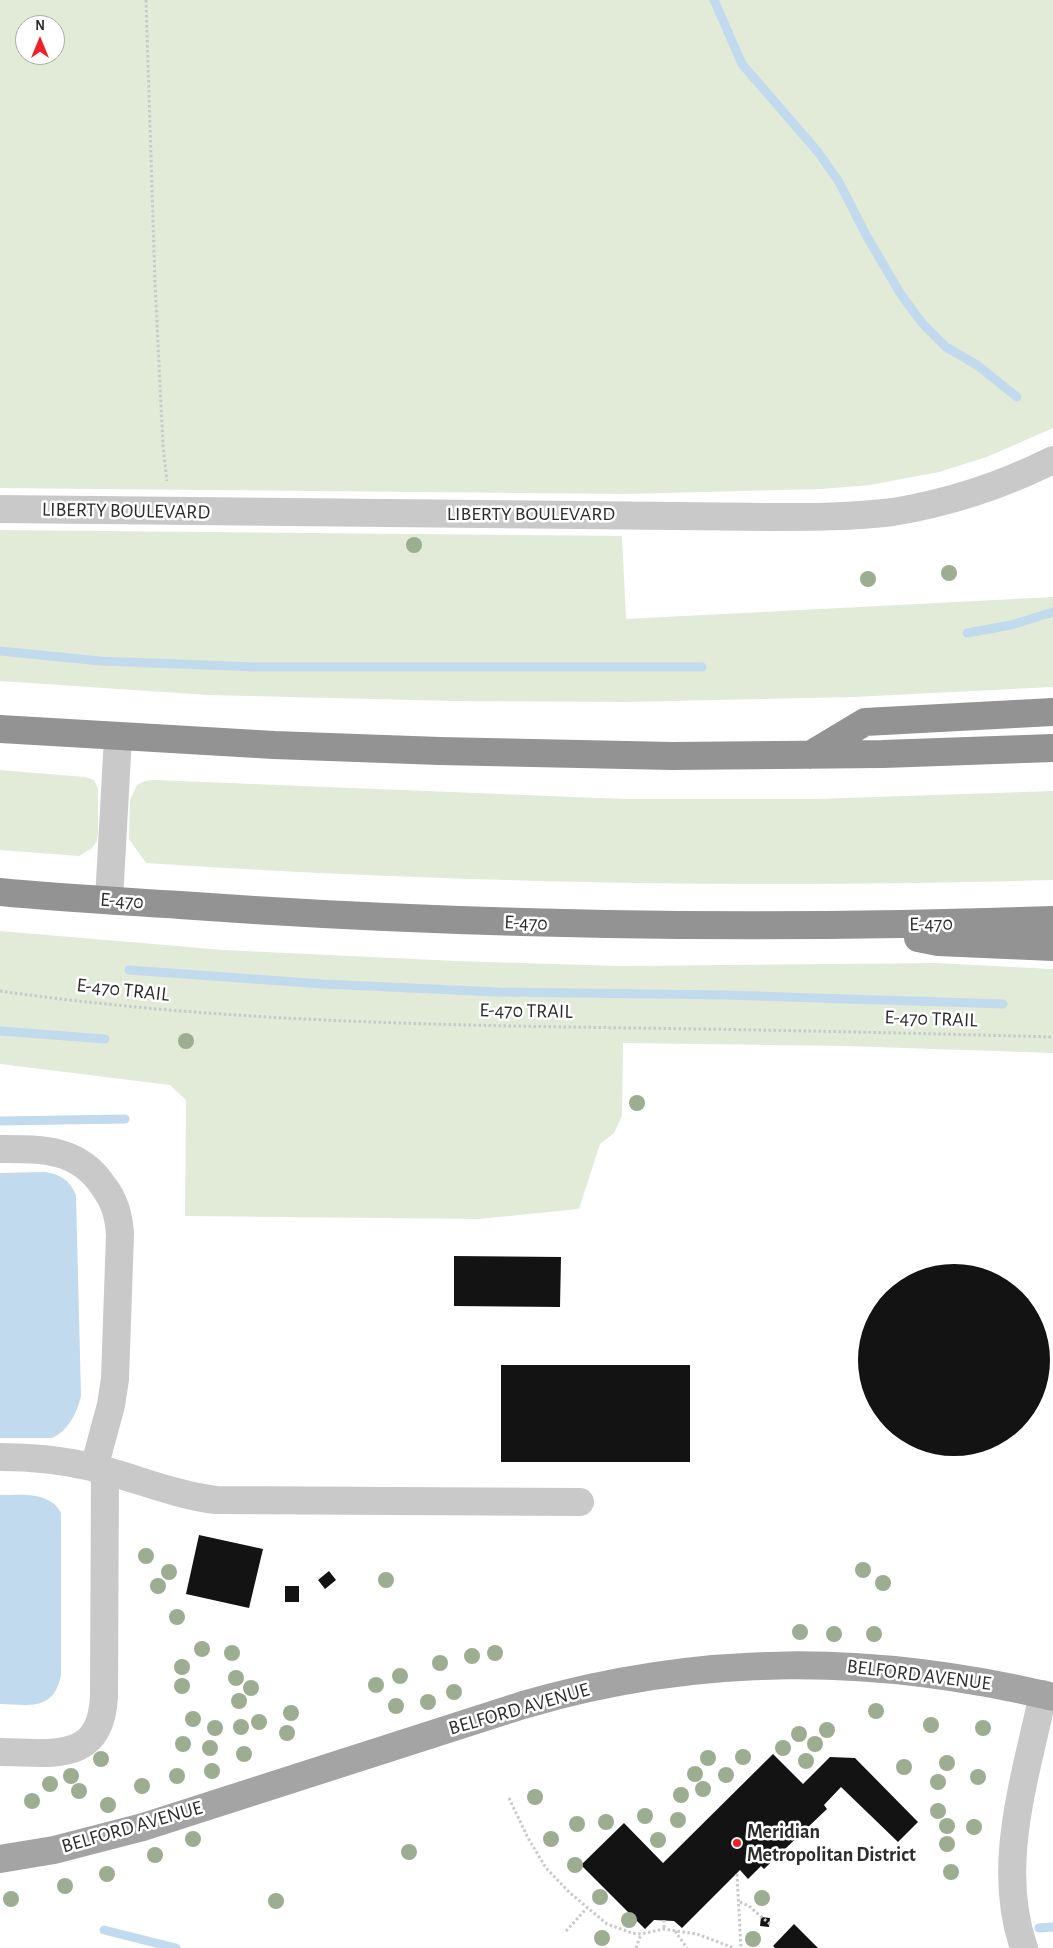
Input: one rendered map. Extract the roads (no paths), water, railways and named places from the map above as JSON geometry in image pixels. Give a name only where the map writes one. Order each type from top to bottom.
[{"type":"highway","points":[[810,755],[865,722],[1053,712]]},
{"type":"highway","points":[[0,729],[118,737],[440,751],[672,756],[883,754],[1053,748]]},
{"type":"highway","name":"E-470","points":[[0,892],[314,914],[537,924],[858,925],[1053,920]]},
{"type":"highway","points":[[858,925],[938,942],[1053,947]]},
{"type":"main road","name":"BELFORD AVENUE","points":[[0,1859],[54,1850],[143,1827],[523,1705],[568,1693],[650,1676],[743,1666],[839,1665],[890,1668],[958,1677],[1048,1695]]},
{"type":"street","name":"LIBERTY BOULEVARD","points":[[0,510],[770,517],[854,516],[910,508],[958,497],[998,484],[1053,460]]},
{"type":"street","points":[[109,900],[118,737]]},
{"type":"street","points":[[0,1149],[39,1149],[59,1153],[79,1161],[95,1174],[109,1193],[118,1214],[120,1234],[115,1379],[100,1470],[104,1696],[102,1712],[95,1732],[84,1745],[73,1750],[59,1752],[0,1752]]},
{"type":"street","points":[[0,1458],[54,1460],[216,1500],[580,1502]]},
{"type":"street","points":[[1024,1948],[1013,1903],[1012,1852],[1017,1818],[1048,1695]]},
{"type":"water","points":[[45,1172],[56,1174],[64,1179],[76,1195],[81,1396],[71,1421],[58,1435],[52,1438],[0,1438],[0,1173]]},
{"type":"water","points":[[0,1495],[26,1495],[42,1498],[50,1501],[61,1513],[61,1675],[58,1687],[53,1695],[47,1700],[31,1705],[0,1704]]},
{"type":"waterway","points":[[714,0],[742,64],[818,152],[839,182],[866,235],[900,293],[922,323],[946,347],[977,365],[1017,397]]},
{"type":"waterway","points":[[967,633],[1011,625],[1053,612]]},
{"type":"waterway","points":[[0,651],[100,661],[255,667],[702,667]]},
{"type":"waterway","points":[[129,970],[323,984],[498,992],[726,995],[1003,1004]]},
{"type":"waterway","points":[[0,1031],[105,1039]]},
{"type":"waterway","points":[[0,1121],[125,1119]]},
{"type":"waterway","points":[[1039,1928],[1053,1927]]},
{"type":"waterway","points":[[104,1930],[176,1948]]},
{"type":"place","name":"Meridian Metropolitan District","points":[[737,1843]]}]
